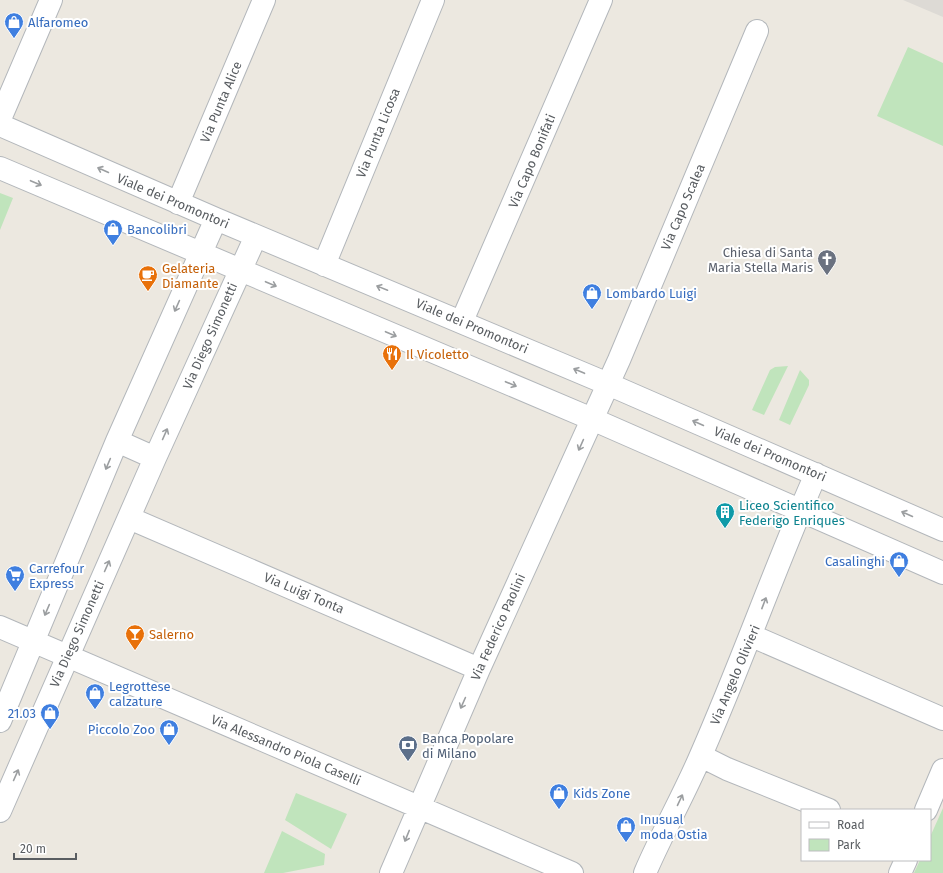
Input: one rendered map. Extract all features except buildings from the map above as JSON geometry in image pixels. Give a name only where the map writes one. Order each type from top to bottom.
[{"type":"street","points":[[0,119],[51,0]]},
{"type":"street","name":"Via Punta Alice","points":[[178,203],[264,0]]},
{"type":"street","name":"Via Punta Licosa","points":[[324,265],[433,0]]},
{"type":"street","name":"Via Capo Bonifati","points":[[462,321],[601,0]]},
{"type":"street","name":"Via Capo Scalea","points":[[608,384],[757,31]]},
{"type":"street","name":"Viale dei Promontori","points":[[0,125],[216,220],[462,321],[943,530]]},
{"type":"street","points":[[0,168],[592,418],[943,573]]},
{"type":"street","points":[[0,721],[118,441],[200,253],[216,220]]},
{"type":"street","name":"Via Diego Simonetti","points":[[0,811],[155,458],[239,270],[256,236]]},
{"type":"street","name":"Via Federico Paolini","points":[[391,873],[478,669],[608,384]]},
{"type":"street","points":[[118,441],[155,458]]},
{"type":"street","name":"Via Angelo Olivieri","points":[[645,873],[701,756],[752,636],[816,474]]},
{"type":"street","name":"Via Luigi Tonta","points":[[129,518],[478,669]]},
{"type":"street","name":"Via Alessandro Piola Caselli","points":[[0,627],[572,873]]},
{"type":"street","points":[[752,636],[943,719]]},
{"type":"street","points":[[701,756],[727,770],[826,809]]},
{"type":"street","points":[[926,809],[943,770]]},
{"type":"street","points":[[900,873],[906,861]]},
{"type":"shaded area","points":[[903,0],[943,0],[943,17]]},
{"type":"green space","points":[[908,47],[943,63],[943,146],[877,116]]},
{"type":"green space","points":[[0,193],[13,198],[0,230]]},
{"type":"green space","points":[[788,366],[764,415],[752,410],[770,370],[775,367]]},
{"type":"green space","points":[[800,370],[809,380],[809,385],[790,425],[779,420]]},
{"type":"green space","points":[[296,793],[347,814],[331,849],[285,820]]},
{"type":"green space","points":[[943,808],[943,873],[914,873],[920,861],[931,861],[931,835]]},
{"type":"green space","points":[[282,831],[325,854],[324,865],[283,873],[264,873]]},
{"type":"place","name":"Alfaromeo","points":[[14,39]]},
{"type":"place","name":"Bancolibri","points":[[113,246]]},
{"type":"place","name":"Chiesa di Santa Maria Stella Maris","points":[[827,276]]},
{"type":"place","name":"Gelateria Diamante","points":[[148,292]]},
{"type":"place","name":"Lombardo Luigi","points":[[592,310]]},
{"type":"place","name":"Il Vicoletto","points":[[392,371]]},
{"type":"place","name":"Liceo Scientifico Federigo Enriques","points":[[725,529]]},
{"type":"place","name":"Casalinghi","points":[[899,578]]},
{"type":"place","name":"Carrefour Express","points":[[15,592]]},
{"type":"place","name":"Salerno","points":[[135,651]]},
{"type":"place","name":"Legrottese calzature","points":[[95,710]]},
{"type":"place","name":"21.03","points":[[50,730]]},
{"type":"place","name":"Piccolo Zoo","points":[[169,746]]},
{"type":"place","name":"Banca Popolare di Milano","points":[[408,762]]},
{"type":"place","name":"Kids Zone","points":[[559,810]]},
{"type":"place","name":"Inusual moda Ostia","points":[[626,843]]}]
